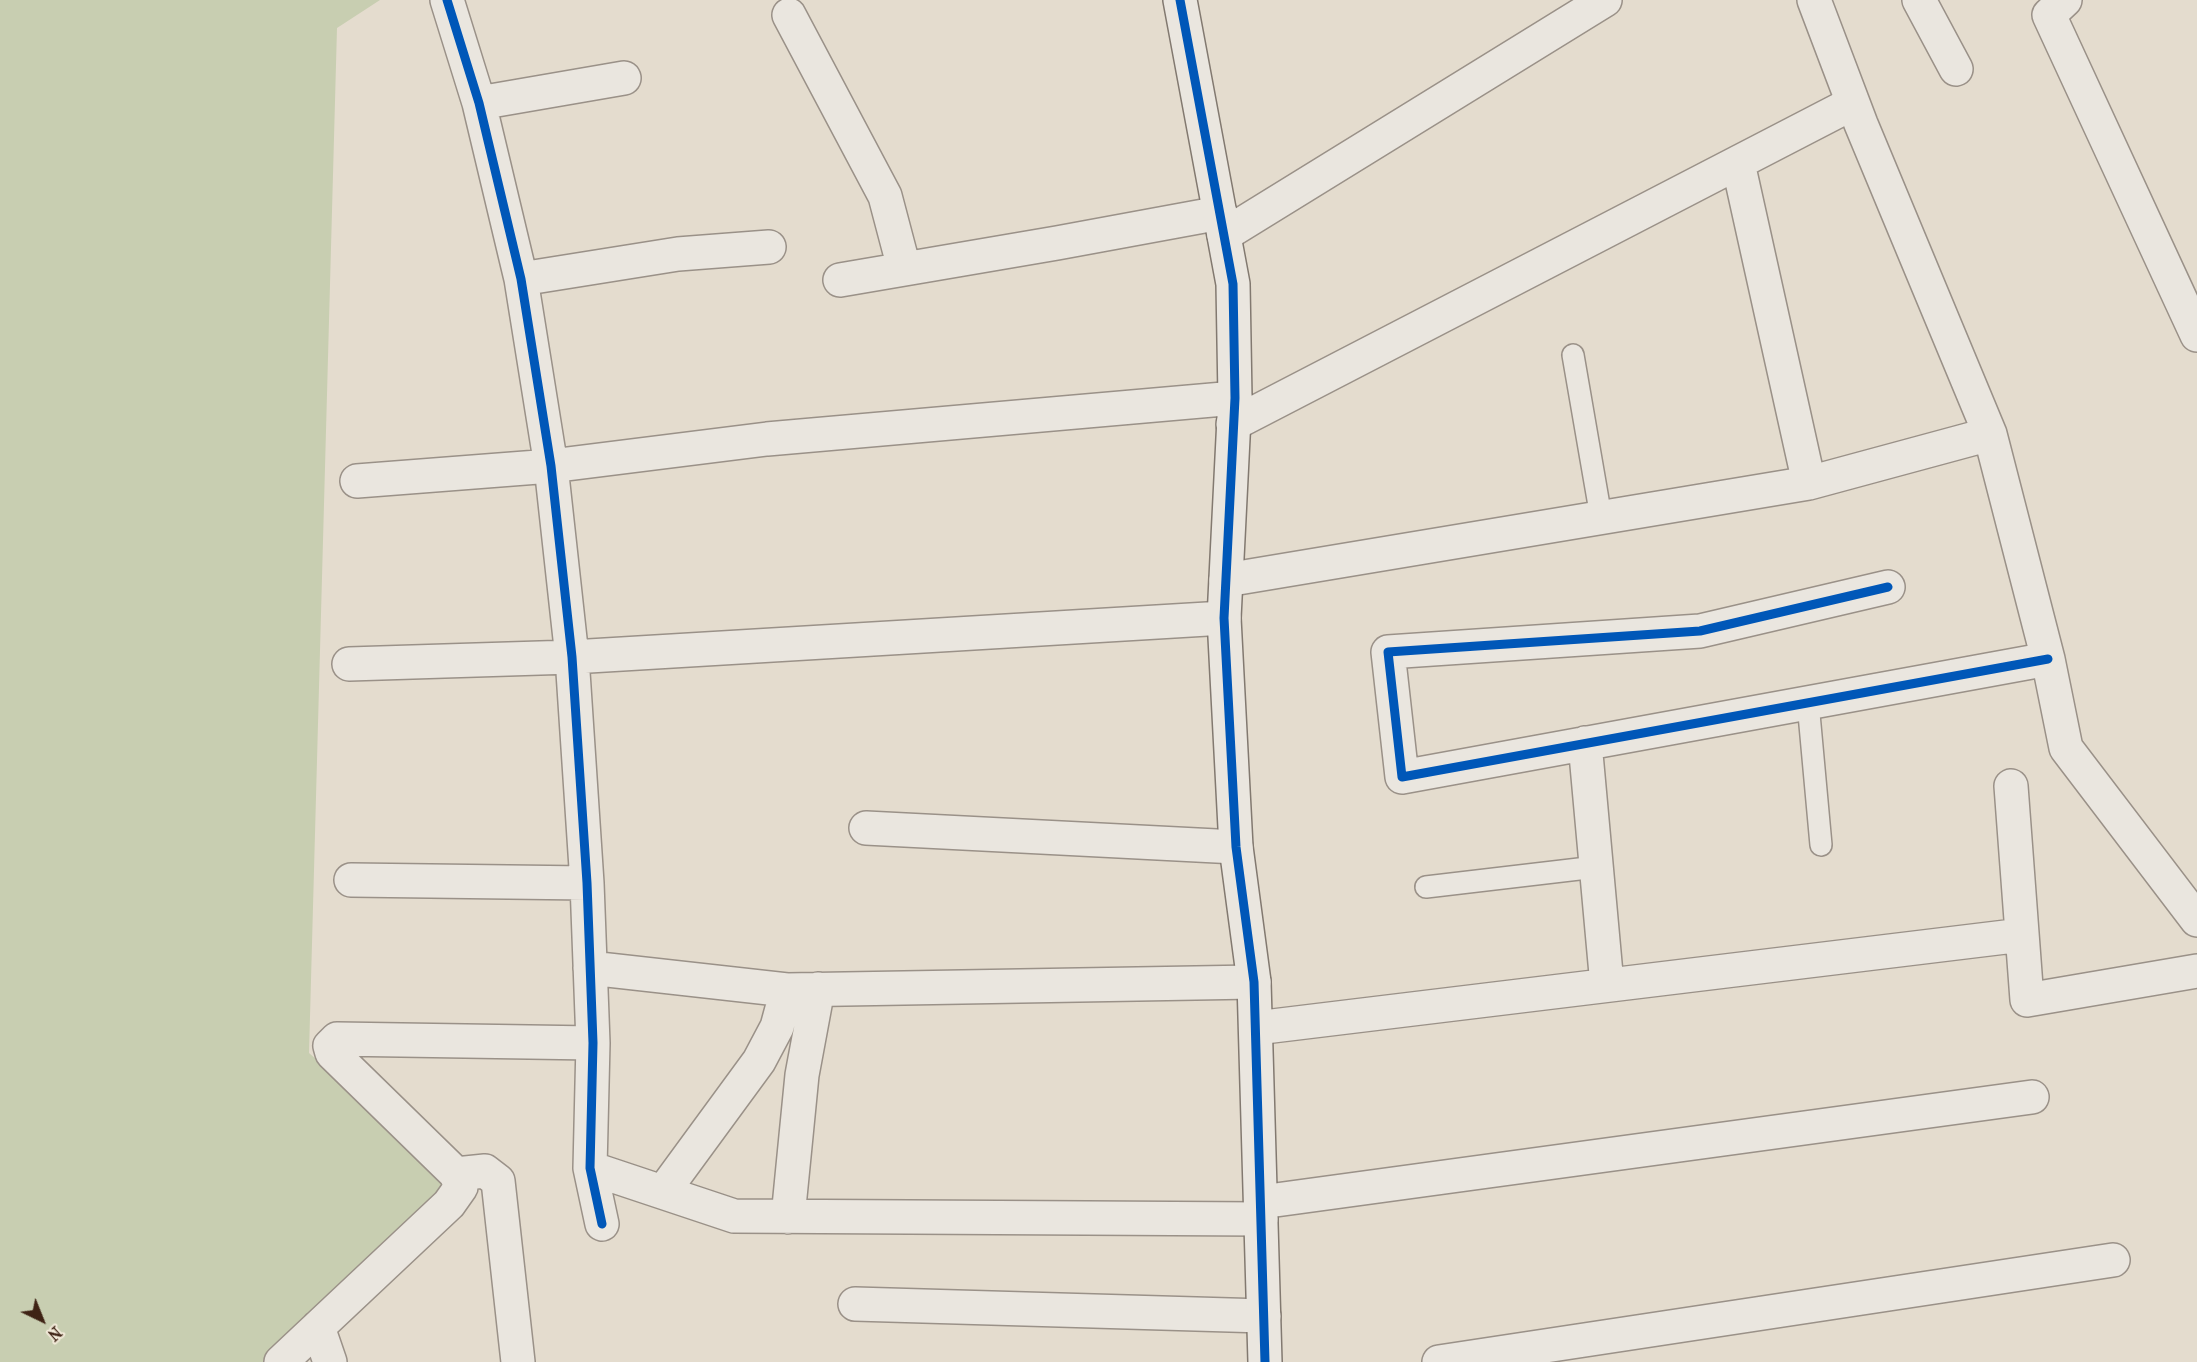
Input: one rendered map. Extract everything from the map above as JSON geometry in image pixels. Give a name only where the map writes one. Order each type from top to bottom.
[{"type":"street","points":[[447,0],[479,103],[521,279],[551,465],[572,657],[587,883],[592,1043],[590,1168],[602,1224]]},
{"type":"street","points":[[1180,0],[1233,284],[1234,411],[1224,618],[1236,847],[1254,982],[1265,1362]]},
{"type":"street","points":[[840,280],[1057,243],[1222,224],[1605,0]]},
{"type":"street","points":[[1814,0],[1853,103],[1990,434],[2048,659],[2066,748],[2197,920]]},
{"type":"street","points":[[1919,0],[1956,69]]},
{"type":"street","points":[[2065,0],[2049,15],[2197,335]]},
{"type":"street","points":[[789,15],[885,196],[904,268]]},
{"type":"street","points":[[479,103],[624,78]]},
{"type":"street","points":[[357,481],[551,465],[767,439],[1234,411],[1738,163],[1853,103]]},
{"type":"street","points":[[1738,163],[1809,483]]},
{"type":"street","points":[[521,279],[678,254],[769,247]]},
{"type":"street","points":[[1226,580],[1809,483],[1990,434]]},
{"type":"street","points":[[1888,587],[1700,631],[1389,652],[1402,777],[2048,659]]},
{"type":"street","points":[[349,664],[572,657],[1224,618]]},
{"type":"street","points":[[1585,743],[1607,985]]},
{"type":"street","points":[[2011,786],[2027,1000],[2197,971]]},
{"type":"street","points":[[866,828],[1236,847]]},
{"type":"street","points":[[351,880],[587,883]]},
{"type":"street","points":[[1256,1028],[2022,935]]},
{"type":"street","points":[[590,968],[802,990],[1254,982]]},
{"type":"street","points":[[663,1192],[759,1061],[777,1027],[802,990]]},
{"type":"street","points":[[788,1217],[802,1075],[802,990]]},
{"type":"street","points":[[281,1362],[449,1204],[461,1187],[456,1174],[332,1053],[330,1046],[337,1039],[592,1043]]},
{"type":"street","points":[[590,1168],[734,1216],[1261,1211],[2032,1097]]},
{"type":"street","points":[[456,1174],[485,1172],[498,1181],[518,1362]]},
{"type":"street","points":[[1439,1362],[2113,1260]]},
{"type":"street","points":[[855,1304],[1264,1316]]},
{"type":"street","points":[[318,1327],[330,1362]]},
{"type":"lane","points":[[1574,355],[1601,517]]},
{"type":"lane","points":[[1808,703],[1821,844]]},
{"type":"lane","points":[[1426,887],[1596,867]]},
{"type":"green space","points":[[0,0],[380,0],[337,28],[309,1053],[461,1187],[286,1362],[0,1362]]},
{"type":"cycle path","points":[[447,0],[479,103],[521,279],[551,466],[572,657],[587,883],[593,1043],[590,1168],[602,1224]]},
{"type":"cycle path","points":[[1180,0],[1233,284],[1235,398],[1224,618],[1236,847],[1254,982],[1265,1362]]},
{"type":"cycle path","points":[[1888,587],[1700,631],[1388,652],[1402,777],[2048,659]]}]
